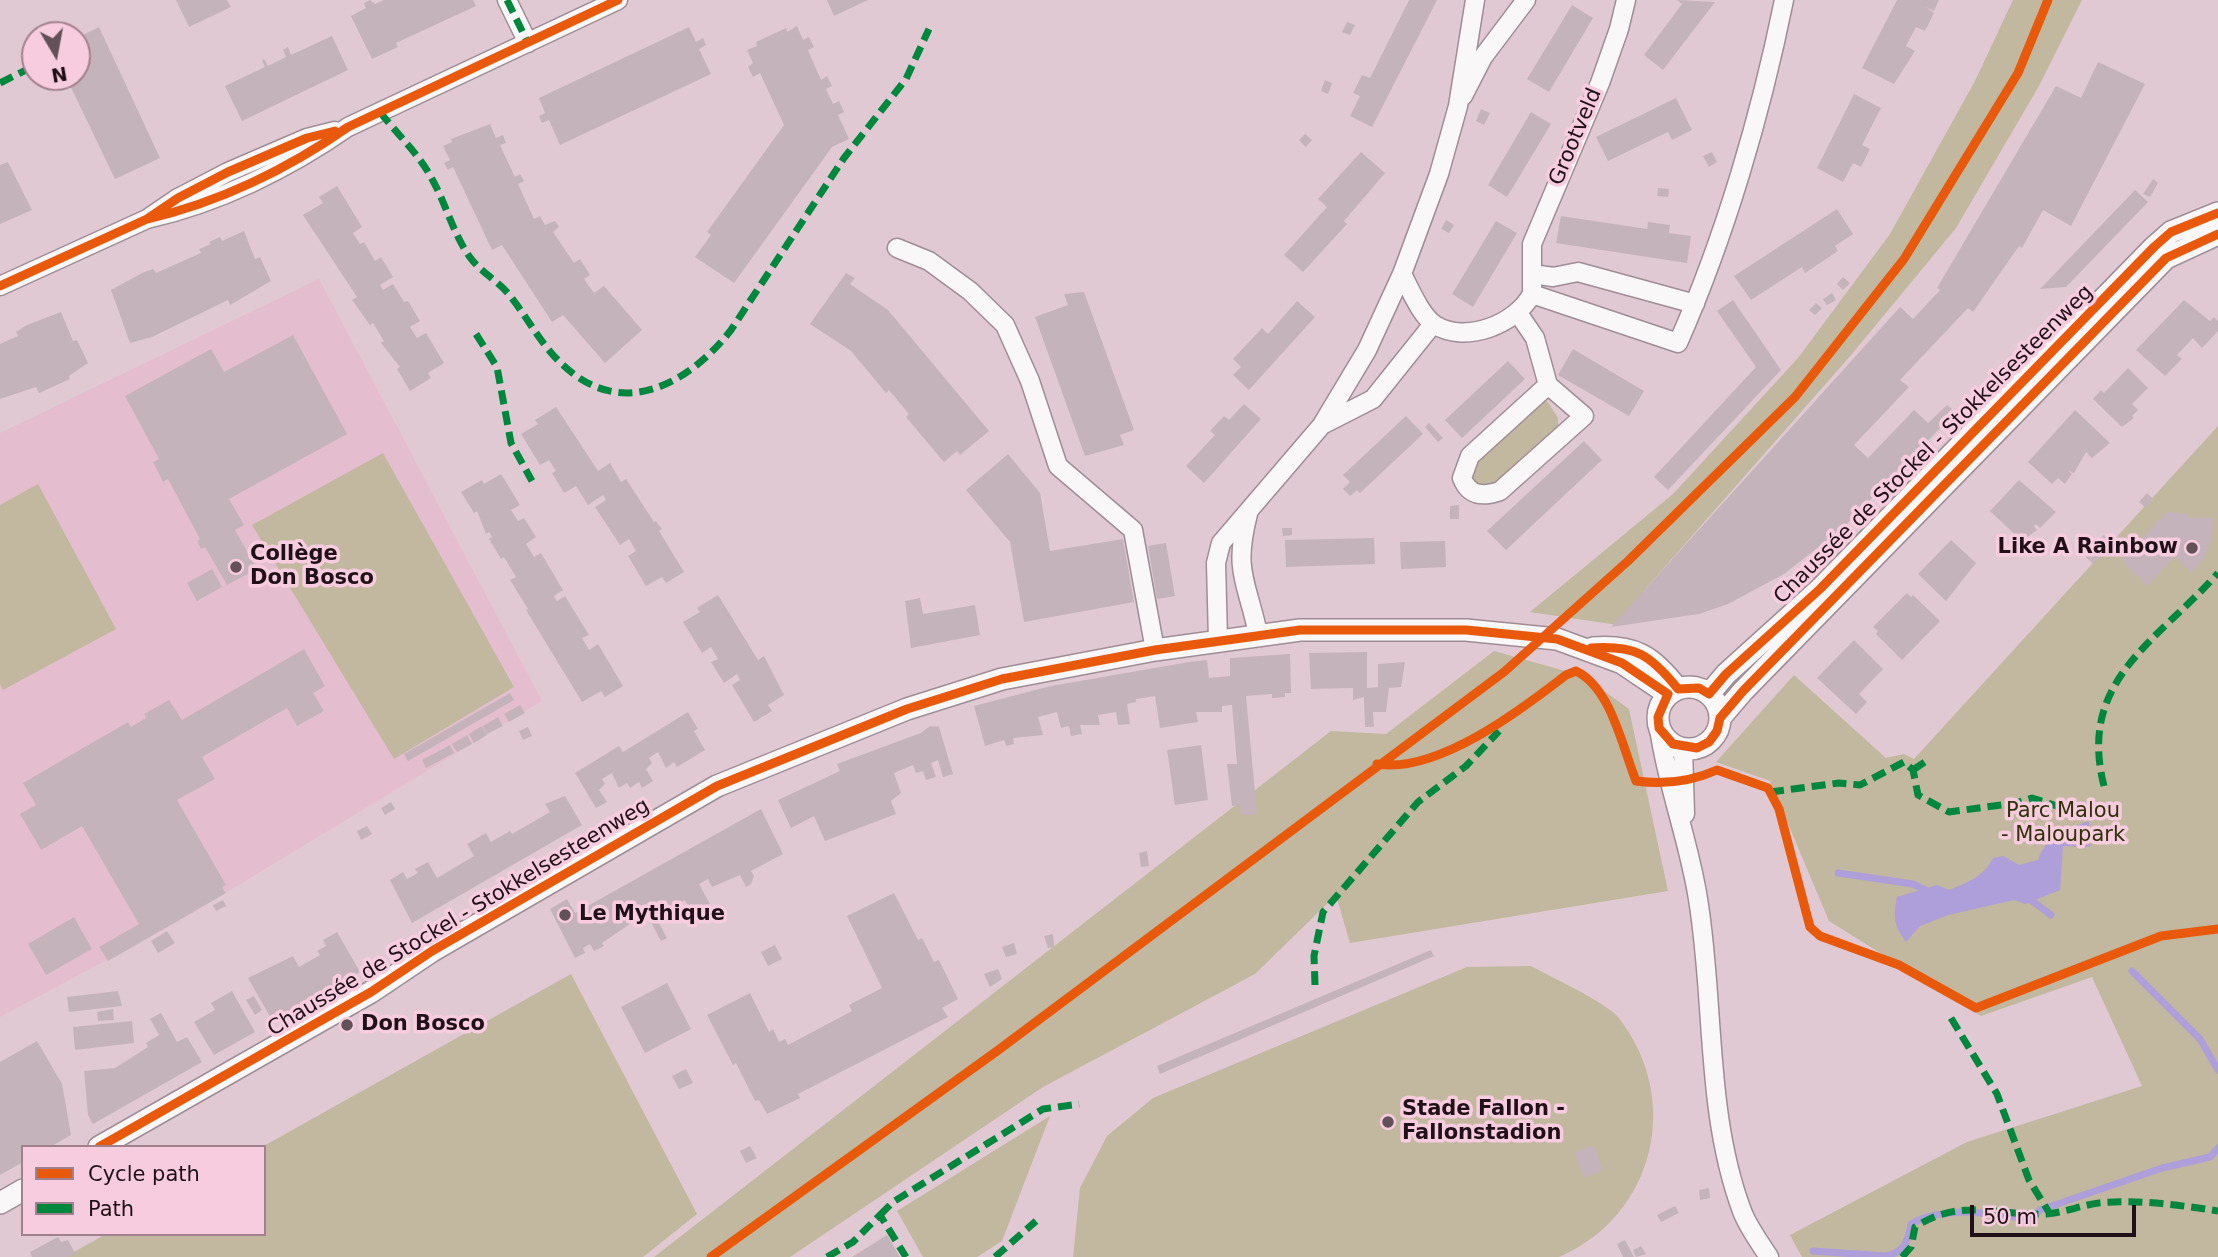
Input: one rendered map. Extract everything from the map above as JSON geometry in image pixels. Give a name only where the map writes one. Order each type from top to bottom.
[{"type":"street","points":[[507,0],[528,43]]},
{"type":"street","points":[[0,286],[147,219],[185,211],[229,192],[313,152],[348,127],[618,0]]},
{"type":"street","points":[[1218,640],[1218,550],[1224,536],[1248,514],[1322,425],[1367,350],[1423,222],[1458,106],[1475,0]]},
{"type":"street","points":[[1458,106],[1483,57],[1526,0]]},
{"type":"street","name":"Grootveld","points":[[1532,294],[1531,255],[1535,234],[1600,83],[1626,0]]},
{"type":"street","points":[[1402,274],[1433,324],[1456,332],[1481,330],[1517,313],[1532,294],[1678,343],[1695,304],[1747,150],[1784,0]]},
{"type":"street","name":"Chaussée de Stockel - Stokkelsesteenweg","points":[[103,1145],[371,992],[432,951],[718,786],[867,725],[957,693],[1044,669],[1258,634],[1300,630],[1466,630],[1531,635],[1584,648],[1622,663],[1673,692],[1699,688],[1709,694],[1726,674],[1819,589],[2154,247],[2171,232],[2218,213]]},
{"type":"street","name":"Chaussée de Stockel - Stokkelsesteenweg","points":[[1683,748],[1697,748],[1709,742],[1717,731],[1720,718],[1743,691],[2166,258],[2218,234]]},
{"type":"street","points":[[897,248],[929,261],[970,291],[1005,325],[1030,381],[1058,466],[1133,530],[1154,650]]},
{"type":"street","points":[[1533,274],[1553,277],[1578,272],[1695,304]]},
{"type":"street","points":[[1517,313],[1535,338],[1548,385],[1584,416],[1500,491],[1489,495],[1473,493],[1462,478],[1470,456],[1548,385]]},
{"type":"street","points":[[1322,425],[1373,399],[1433,324]]},
{"type":"street","points":[[1248,514],[1240,562],[1258,634]]},
{"type":"street","points":[[1673,692],[1660,707],[1659,728],[1666,774],[1685,832],[1699,902],[1720,1115],[1743,1213],[1769,1257]]},
{"type":"street","points":[[1709,694],[1717,705],[1720,718]]},
{"type":"street","points":[[1659,728],[1673,744],[1683,748],[1685,832]]},
{"type":"street","points":[[0,1203],[21,1191]]},
{"type":"shaded area","name":"Collège Don Bosco","points":[[319,279],[542,701],[176,923],[0,1017],[0,433]]},
{"type":"shaded area","points":[[2089,821],[2090,847],[2063,846],[2060,890],[2025,904],[2014,900],[1948,915],[1920,926],[1906,942],[1902,936],[1896,921],[1897,897],[1937,885],[1949,890],[1980,874],[1993,858],[2003,856],[2019,865],[2038,860],[2052,839]]},
{"type":"green space","points":[[2013,0],[2082,0],[2039,86],[1956,228],[1852,354],[1648,586],[1618,625],[1530,612],[1673,494],[1798,358],[1890,234],[1975,81]]},
{"type":"green space","points":[[1547,401],[1558,418],[1558,430],[1503,482],[1483,489],[1473,482],[1472,466],[1539,402]]},
{"type":"green space","name":"Parc Malou - Maloupark","points":[[2218,426],[2218,1257],[1802,1257],[1790,1235],[1967,1142],[2142,1086],[2092,977],[1981,1016],[1829,921],[1770,781],[1716,762],[1794,675],[1886,758],[1904,754],[1914,759]]},
{"type":"green space","points":[[383,453],[514,687],[394,759],[252,525]]},
{"type":"green space","points":[[38,484],[116,629],[3,690],[0,684],[0,505]]},
{"type":"green space","points":[[1494,651],[1583,676],[1629,709],[1668,891],[1350,943],[1336,895],[1255,974],[1043,1087],[790,1257],[654,1257],[1331,731],[1386,734]]},
{"type":"green space","name":"Stade Fallon - Fallonstadion","points":[[1531,966],[1590,997],[1618,1017],[1638,1049],[1650,1083],[1653,1118],[1649,1152],[1637,1185],[1618,1214],[1592,1238],[1559,1257],[1073,1257],[1080,1188],[1107,1136],[1153,1098],[1467,967]]},
{"type":"green space","points":[[571,974],[697,1214],[643,1257],[65,1257],[102,1236],[266,1236],[266,1145]]},
{"type":"green space","points":[[1050,1116],[1002,1241],[977,1257],[923,1257],[897,1211]]},
{"type":"building","points":[[176,0],[227,0],[231,7],[189,27]]},
{"type":"building","points":[[370,0],[375,4],[384,0],[473,0],[476,6],[396,43],[398,47],[372,59],[351,16],[366,8],[364,3]]},
{"type":"building","points":[[827,0],[868,0],[834,16]]},
{"type":"building","points":[[1409,0],[1437,0],[1372,127],[1350,116],[1360,96],[1353,93],[1362,75],[1370,78]]},
{"type":"building","points":[[1677,0],[1715,2],[1663,70],[1644,55],[1682,4]]},
{"type":"building","points":[[1897,0],[1939,0],[1934,11],[1926,7],[1934,13],[1925,31],[1916,27],[1906,46],[1915,51],[1894,84],[1862,68]]},
{"type":"building","points":[[1572,5],[1593,18],[1549,92],[1527,79]]},
{"type":"building","points":[[1347,22],[1355,25],[1350,35],[1342,32]]},
{"type":"building","points":[[797,26],[803,40],[809,37],[814,47],[808,50],[821,80],[827,76],[832,86],[826,89],[833,104],[839,101],[844,112],[838,115],[849,139],[832,147],[734,283],[695,257],[711,235],[707,232],[784,125],[760,73],[753,77],[748,67],[753,63],[747,50],[757,46],[756,42],[786,28],[787,32]]},
{"type":"building","points":[[99,27],[160,158],[115,179],[73,91],[91,91],[91,31]]},
{"type":"building","points":[[689,27],[696,42],[703,38],[706,45],[699,49],[711,74],[560,145],[549,120],[542,123],[539,116],[545,113],[539,98]]},
{"type":"building","points":[[332,36],[348,70],[242,121],[225,86],[265,67],[262,60],[264,59],[268,66],[286,57],[283,50],[288,47],[291,55]]},
{"type":"building","points":[[2098,62],[2145,84],[2071,226],[2043,210],[2022,248],[2019,246],[1973,312],[1968,308],[1900,380],[1909,387],[1854,445],[1868,458],[1914,410],[1928,423],[1947,405],[1952,409],[1946,416],[1949,419],[1843,528],[1784,574],[1728,604],[1699,614],[1611,627],[1900,307],[1913,319],[1940,290],[1937,288],[2056,86],[2081,98]]},
{"type":"building","points":[[1325,80],[1332,83],[1328,94],[1321,91]]},
{"type":"building","points":[[1854,94],[1881,108],[1862,145],[1870,149],[1861,167],[1853,163],[1843,182],[1817,168]]},
{"type":"building","points":[[1676,98],[1692,130],[1672,140],[1668,132],[1608,161],[1596,137]]},
{"type":"building","points":[[1481,109],[1490,113],[1484,125],[1476,121]]},
{"type":"building","points":[[1531,112],[1551,124],[1507,197],[1488,185]]},
{"type":"building","points":[[490,124],[496,138],[503,135],[506,143],[500,145],[515,177],[520,174],[524,181],[518,184],[534,219],[540,216],[545,225],[555,221],[559,227],[553,232],[574,263],[580,259],[590,275],[584,279],[594,293],[604,286],[642,330],[605,363],[563,315],[552,322],[502,245],[492,250],[453,167],[448,170],[444,163],[450,160],[443,146],[452,142],[451,139]]},
{"type":"building","points":[[1305,134],[1312,140],[1306,147],[1299,140]]},
{"type":"building","points":[[1361,152],[1385,173],[1344,221],[1347,224],[1303,272],[1284,255],[1327,207],[1318,199]]},
{"type":"building","points":[[1712,152],[1717,162],[1709,167],[1703,156]]},
{"type":"building","points":[[8,162],[32,210],[0,224],[0,165]]},
{"type":"building","points":[[2153,179],[2158,183],[2150,197],[2143,194]]},
{"type":"building","points":[[337,186],[362,227],[353,233],[360,244],[364,242],[375,261],[381,257],[393,277],[380,285],[383,290],[393,284],[404,302],[408,301],[420,321],[410,327],[417,338],[426,333],[444,363],[428,373],[431,378],[410,391],[397,369],[400,367],[381,343],[384,341],[373,323],[370,325],[352,300],[357,297],[303,215],[323,203],[319,197]]},
{"type":"building","points":[[1658,188],[1669,189],[1668,197],[1657,196]]},
{"type":"building","points":[[2135,190],[2148,202],[2066,287],[2040,289]]},
{"type":"building","points":[[1837,209],[1853,234],[1835,246],[1838,251],[1805,273],[1802,267],[1751,300],[1734,276]]},
{"type":"building","points":[[1561,216],[1647,229],[1648,222],[1670,225],[1669,233],[1691,236],[1687,263],[1556,243]]},
{"type":"building","points":[[1446,220],[1454,225],[1449,233],[1441,229]]},
{"type":"building","points":[[1496,221],[1517,233],[1473,307],[1452,294]]},
{"type":"building","points":[[244,231],[255,259],[260,257],[271,281],[230,305],[228,300],[152,337],[130,343],[111,290],[142,273],[153,269],[156,273],[201,253],[199,249],[220,237],[222,241]]},
{"type":"building","points":[[846,273],[855,278],[850,284],[888,310],[989,431],[960,455],[957,451],[944,462],[906,417],[909,414],[889,390],[886,393],[851,351],[810,324]]},
{"type":"building","points":[[1843,277],[1850,283],[1843,290],[1837,284]]},
{"type":"building","points":[[1084,292],[1134,430],[1120,435],[1124,445],[1085,456],[1035,317],[1068,305],[1064,294]]},
{"type":"building","points":[[1832,293],[1836,300],[1827,305],[1823,299]]},
{"type":"building","points":[[1733,300],[1781,370],[1668,490],[1654,477],[1756,367],[1717,311]]},
{"type":"building","points":[[2184,300],[2210,321],[2214,317],[2218,321],[2218,331],[2202,348],[2193,338],[2177,355],[2182,359],[2165,376],[2136,350]]},
{"type":"building","points":[[1297,301],[1315,317],[1249,390],[1233,375],[1241,367],[1233,359],[1262,328],[1268,334]]},
{"type":"building","points":[[1816,303],[1822,308],[1815,315],[1809,310]]},
{"type":"building","points":[[61,312],[73,341],[77,340],[88,363],[69,376],[70,379],[39,393],[36,387],[0,399],[0,344],[18,336],[16,332],[27,325]]},
{"type":"building","points":[[293,335],[347,434],[229,499],[244,525],[235,530],[257,569],[227,585],[205,547],[201,549],[197,541],[200,539],[168,479],[163,482],[153,462],[159,459],[125,396],[211,349],[224,372]]},
{"type":"building","points":[[1573,349],[1644,391],[1629,416],[1558,375]]},
{"type":"building","points":[[1508,361],[1525,379],[1462,438],[1445,420]]},
{"type":"building","points":[[2128,368],[2148,388],[2132,404],[2138,410],[2132,416],[2134,418],[2122,427],[2093,399],[2101,390],[2104,393]]},
{"type":"building","points":[[1244,404],[1261,419],[1204,483],[1186,466],[1215,435],[1210,431],[1224,416],[1229,420]]},
{"type":"building","points":[[556,407],[598,471],[610,463],[621,482],[626,479],[654,522],[662,529],[659,531],[684,572],[666,583],[662,577],[646,586],[628,556],[636,551],[629,539],[620,545],[595,507],[606,500],[603,495],[588,505],[576,486],[564,493],[552,473],[556,471],[549,460],[540,465],[521,434],[538,424],[535,420]]},
{"type":"building","points":[[2075,410],[2110,443],[2092,458],[2086,452],[2074,473],[2069,471],[2072,474],[2065,484],[2058,478],[2052,484],[2028,462]]},
{"type":"building","points":[[1406,416],[1423,434],[1360,493],[1357,490],[1350,496],[1343,489],[1350,482],[1343,475]]},
{"type":"building","points":[[1429,423],[1443,438],[1438,442],[1425,427]]},
{"type":"building","points":[[1584,441],[1602,460],[1506,550],[1487,531]]},
{"type":"building","points":[[1008,454],[1040,493],[1050,551],[1123,539],[1134,602],[1024,622],[1010,542],[966,490]]},
{"type":"building","points":[[501,474],[520,505],[511,510],[518,521],[524,518],[536,537],[526,544],[534,557],[541,553],[563,590],[554,596],[557,601],[565,596],[589,635],[582,638],[589,650],[598,644],[623,686],[605,697],[601,691],[582,702],[510,580],[516,577],[489,539],[492,537],[489,532],[486,534],[477,511],[474,513],[461,492],[482,480],[484,484]]},
{"type":"building","points":[[2019,480],[2056,512],[2040,528],[2036,524],[2034,526],[2037,530],[2022,541],[1990,511]]},
{"type":"building","points":[[2147,493],[2153,499],[2146,508],[2139,502]]},
{"type":"building","points":[[1459,505],[1459,519],[1450,519],[1450,506]]},
{"type":"building","points":[[2167,512],[2188,514],[2188,518],[2214,518],[2212,539],[2203,560],[2192,573],[2175,557],[2147,586],[2121,560]]},
{"type":"building","points":[[1282,528],[1292,528],[1292,535],[1283,536]]},
{"type":"building","points":[[2104,535],[2111,542],[2106,548],[2098,541]]},
{"type":"building","points":[[1374,538],[1375,564],[1286,567],[1285,540]]},
{"type":"building","points":[[1951,540],[1976,563],[1946,601],[1918,574]]},
{"type":"building","points":[[1445,541],[1446,567],[1401,569],[1400,542]]},
{"type":"building","points":[[1166,543],[1175,596],[1157,599],[1148,546]]},
{"type":"building","points":[[2097,545],[2105,552],[2093,564],[2086,557]]},
{"type":"building","points":[[212,569],[222,587],[197,601],[187,583]]},
{"type":"building","points":[[1907,593],[1911,597],[1913,595],[1940,621],[1902,660],[1876,634],[1878,631],[1873,627]]},
{"type":"building","points":[[718,595],[758,660],[764,656],[784,695],[768,705],[772,711],[754,722],[732,685],[740,680],[737,674],[724,683],[711,662],[718,659],[711,647],[702,653],[683,622],[700,612],[697,608]]},
{"type":"building","points":[[920,598],[923,614],[975,605],[980,635],[911,648],[905,601]]},
{"type":"building","points":[[1854,640],[1883,669],[1859,694],[1867,702],[1856,714],[1817,678]]},
{"type":"building","points":[[304,649],[325,686],[313,693],[324,711],[297,726],[287,708],[202,757],[215,779],[177,800],[226,885],[222,887],[226,893],[108,961],[99,947],[139,924],[82,826],[41,850],[20,814],[36,805],[23,783],[128,722],[131,727],[146,718],[144,714],[169,700],[182,720]]},
{"type":"building","points":[[1367,652],[1367,688],[1378,687],[1378,664],[1405,662],[1401,687],[1389,688],[1386,712],[1373,712],[1374,727],[1365,727],[1364,697],[1353,700],[1353,688],[1311,689],[1309,653]]},
{"type":"building","points":[[1290,654],[1291,693],[1285,693],[1285,697],[1272,698],[1272,694],[1246,696],[1257,814],[1241,815],[1240,805],[1232,806],[1227,764],[1237,764],[1232,705],[1222,706],[1222,712],[1196,712],[1198,722],[1160,728],[1155,696],[1136,699],[1136,702],[1127,704],[1130,724],[1118,725],[1116,712],[1098,715],[1100,725],[1080,725],[1082,734],[1071,736],[1069,726],[1061,728],[1057,712],[1038,717],[1043,735],[1013,738],[1014,744],[1006,746],[1004,740],[985,746],[974,706],[1051,686],[1189,662],[1207,660],[1209,678],[1230,676],[1230,658]]},
{"type":"building","points":[[510,693],[514,700],[408,761],[404,754]]},
{"type":"building","points":[[520,705],[525,713],[509,722],[504,714]]},
{"type":"building","points":[[688,712],[698,729],[694,731],[705,750],[677,767],[674,762],[666,768],[658,752],[649,758],[652,763],[646,769],[653,781],[642,788],[639,782],[630,788],[627,783],[619,788],[612,773],[602,779],[605,784],[599,790],[607,802],[596,808],[575,773],[619,746],[623,752]]},
{"type":"building","points":[[498,717],[503,726],[487,734],[483,726]]},
{"type":"building","points":[[482,726],[487,735],[474,743],[469,734]]},
{"type":"building","points":[[930,726],[939,727],[953,774],[943,777],[938,760],[931,763],[936,777],[926,780],[923,771],[916,773],[913,765],[894,773],[901,793],[891,801],[896,814],[825,841],[814,816],[791,828],[778,800],[840,771],[837,764],[921,733]]},
{"type":"building","points":[[528,727],[532,736],[523,740],[519,731]]},
{"type":"building","points":[[467,735],[472,744],[457,752],[452,744]]},
{"type":"building","points":[[450,745],[454,753],[426,768],[422,760]]},
{"type":"building","points":[[1201,745],[1208,800],[1175,805],[1167,750]]},
{"type":"building","points":[[565,796],[582,825],[412,923],[390,880],[403,872],[407,879],[418,873],[415,869],[428,862],[437,878],[474,856],[467,844],[486,833],[491,842],[510,831],[512,834],[550,812],[545,804]]},
{"type":"building","points":[[391,802],[395,809],[385,815],[381,808]]},
{"type":"building","points":[[761,809],[783,854],[751,871],[754,876],[751,884],[746,887],[740,875],[712,887],[708,879],[699,884],[710,904],[692,914],[685,900],[668,910],[664,903],[652,910],[667,938],[661,941],[646,913],[602,943],[604,946],[594,951],[590,944],[583,948],[585,953],[575,958],[550,909],[567,899],[575,913]]},
{"type":"building","points":[[367,826],[372,834],[361,840],[357,831]]},
{"type":"building","points":[[1147,851],[1149,866],[1141,867],[1139,853]]},
{"type":"building","points":[[894,893],[918,940],[922,938],[934,962],[939,960],[958,999],[942,1008],[948,1017],[798,1094],[800,1098],[767,1114],[759,1100],[755,1101],[736,1063],[733,1065],[707,1015],[750,993],[769,1032],[773,1029],[779,1042],[785,1039],[788,1045],[852,1011],[849,1005],[882,988],[847,916]]},
{"type":"building","points":[[223,900],[226,906],[216,911],[213,905]]},
{"type":"building","points":[[74,917],[92,949],[46,975],[28,944]]},
{"type":"building","points":[[167,931],[175,943],[158,953],[151,941]]},
{"type":"building","points":[[337,932],[360,972],[273,1022],[248,978],[293,956],[299,967],[320,955],[317,951],[326,946],[323,940]]},
{"type":"building","points":[[1053,934],[1054,947],[1048,948],[1044,936]]},
{"type":"building","points":[[1014,943],[1017,954],[1006,957],[1002,947]]},
{"type":"building","points":[[775,945],[782,959],[768,966],[761,952]]},
{"type":"building","points":[[1431,950],[1434,956],[1160,1074],[1157,1066]]},
{"type":"building","points":[[998,969],[1002,979],[990,987],[984,974]]},
{"type":"building","points":[[667,983],[691,1029],[645,1053],[621,1007]]},
{"type":"building","points":[[118,991],[122,1006],[69,1012],[67,997]]},
{"type":"building","points":[[232,991],[255,1032],[214,1055],[194,1022],[215,1010],[211,1003]]},
{"type":"building","points":[[254,996],[262,1010],[255,1015],[246,1000]]},
{"type":"building","points":[[113,1009],[114,1020],[98,1021],[97,1012]]},
{"type":"building","points":[[161,1013],[177,1042],[187,1037],[202,1062],[93,1124],[88,1115],[84,1071],[115,1068],[148,1047],[146,1043],[159,1035],[150,1019]]},
{"type":"building","points":[[132,1021],[134,1043],[75,1050],[73,1027]]},
{"type":"building","points":[[37,1041],[62,1084],[71,1135],[54,1145],[21,1145],[21,1163],[0,1175],[0,1062]]},
{"type":"building","points":[[686,1069],[693,1083],[679,1089],[672,1076]]},
{"type":"building","points":[[1593,1145],[1603,1170],[1584,1178],[1574,1152]]},
{"type":"building","points":[[750,1146],[757,1158],[746,1163],[740,1151]]},
{"type":"building","points":[[1709,1188],[1710,1198],[1700,1200],[1699,1190]]},
{"type":"building","points":[[1675,1206],[1679,1213],[1661,1222],[1657,1215]]},
{"type":"building","points":[[887,1235],[900,1257],[852,1257]]},
{"type":"building","points":[[58,1237],[61,1242],[68,1240],[75,1253],[68,1257],[32,1257],[30,1252]]},
{"type":"building","points":[[1625,1240],[1634,1257],[1623,1257],[1617,1244]]},
{"type":"building","points":[[1641,1246],[1646,1254],[1636,1257],[1633,1250]]},
{"type":"waterway","points":[[1838,873],[1913,884],[1929,892]]},
{"type":"waterway","points":[[2027,897],[2051,915]]},
{"type":"waterway","points":[[2132,971],[2200,1039],[2218,1070]]},
{"type":"waterway","points":[[1813,1251],[1886,1256],[1901,1249],[1907,1241],[1911,1224],[1924,1218],[1938,1214],[1969,1212],[2031,1219],[2040,1210],[2162,1168],[2210,1157],[2218,1148]]},
{"type":"marked path","points":[[507,0],[528,43]]},
{"type":"marked path","points":[[380,112],[427,170],[469,256],[506,291],[555,357],[585,382],[608,391],[631,393],[653,389],[675,380],[695,366],[731,330],[844,158],[906,79],[929,29]]},
{"type":"marked path","points":[[0,83],[21,72]]},
{"type":"marked path","points":[[476,334],[497,367],[511,443],[532,481]]},
{"type":"marked path","points":[[2104,786],[2099,749],[2102,718],[2112,690],[2148,643],[2218,573]]},
{"type":"marked path","points":[[1315,985],[1314,956],[1323,912],[1418,802],[1466,766],[1499,731]]},
{"type":"marked path","points":[[1913,770],[1929,759]]},
{"type":"marked path","points":[[1770,792],[1839,783],[1860,785],[1904,762],[1913,770],[1918,795],[1949,812],[2016,803],[2032,798],[2079,813],[2084,806],[2115,811]]},
{"type":"marked path","points":[[1951,1018],[1997,1094],[2029,1180],[2050,1214]]},
{"type":"marked path","points":[[880,1215],[893,1202],[1043,1109],[1079,1104]]},
{"type":"marked path","points":[[1902,1257],[1911,1247],[1915,1227],[1932,1218],[1964,1210],[2046,1214],[2099,1203],[2144,1202],[2218,1211]]},
{"type":"marked path","points":[[827,1257],[853,1242],[880,1215],[906,1257]]},
{"type":"marked path","points":[[995,1257],[1036,1221]]},
{"type":"cycle path","points":[[147,219],[200,204],[252,183],[301,157],[348,127],[618,0]]},
{"type":"cycle path","points":[[711,1257],[997,1051],[1504,672],[1628,561],[1795,397],[1904,259],[2018,73],[2048,0]]},
{"type":"cycle path","points":[[0,286],[147,219],[178,198],[228,172],[307,138],[335,131]]},
{"type":"cycle path","points":[[1591,648],[1630,650],[1659,667],[1678,689],[1699,688],[1709,694],[1726,674],[1820,589],[2154,247],[2171,232],[2218,213]]},
{"type":"cycle path","points":[[103,1145],[371,992],[432,951],[717,786],[907,709],[1002,679],[1155,650],[1300,630],[1466,630],[1557,639],[1622,663],[1668,694],[1658,717],[1659,728],[1673,744],[1697,748],[1709,742],[1717,731],[1720,718],[1743,691],[2166,258],[2218,234]]},
{"type":"cycle path","points":[[1377,764],[1401,764],[1426,759],[1451,749],[1502,721],[1566,675],[1576,671],[1588,679],[1607,704],[1636,781],[1677,782],[1717,770],[1768,788],[1779,809],[1810,927],[1820,936],[1899,965],[1976,1008],[2161,936],[2218,929]]},
{"type":"place","name":"Like A Rainbow","points":[[2192,548]]},
{"type":"place","name":"Collège Don Bosco","points":[[236,567]]},
{"type":"place","name":"Le Mythique","points":[[565,915]]},
{"type":"place","name":"Don Bosco","points":[[347,1025]]},
{"type":"place","name":"Stade Fallon - Fallonstadion","points":[[1388,1122]]}]
